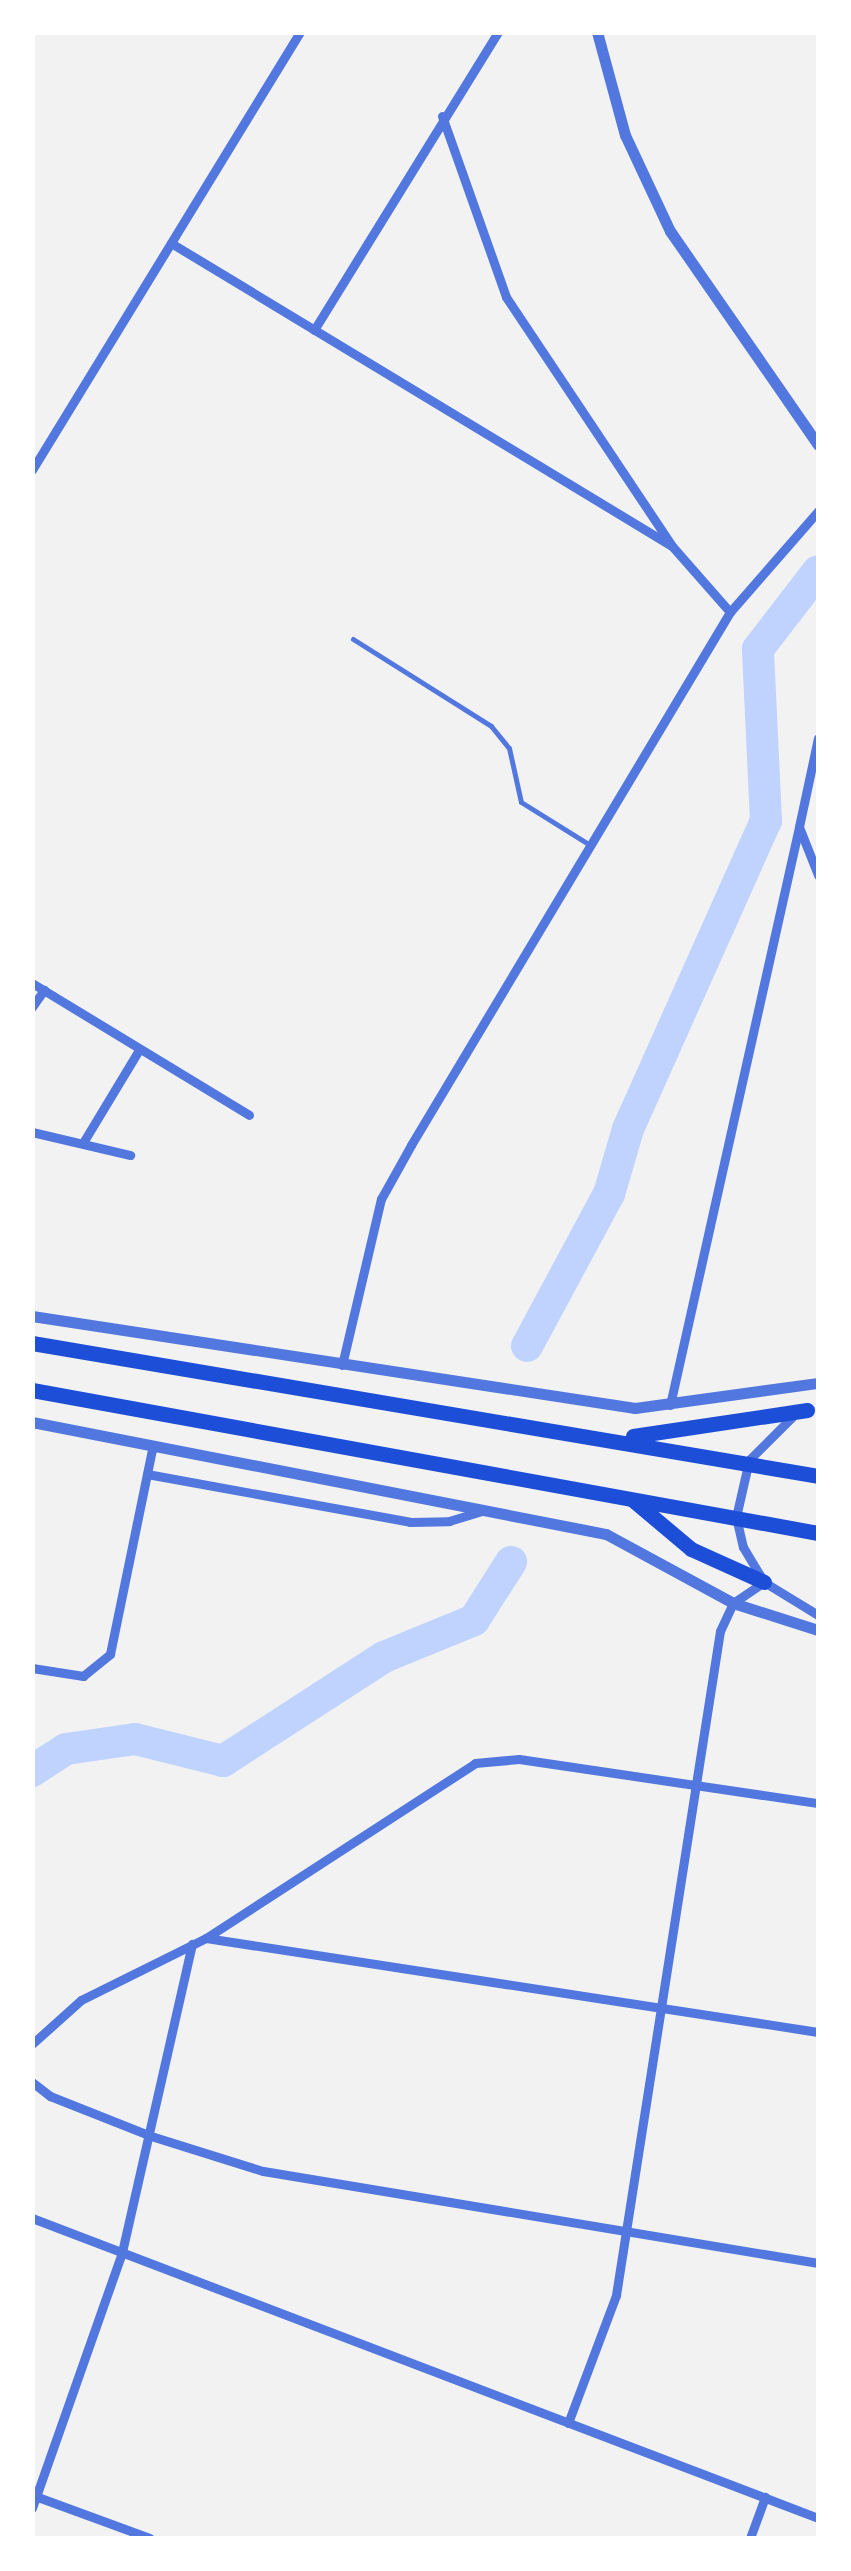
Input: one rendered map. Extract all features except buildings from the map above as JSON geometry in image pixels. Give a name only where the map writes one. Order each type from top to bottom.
[{"type":"highway","points":[[32,1343],[750,1460],[818,1476]]},
{"type":"highway","points":[[32,1390],[818,1533]]},
{"type":"highway","points":[[616,1438],[813,1408]]},
{"type":"highway","points":[[631,1498],[691,1549],[764,1582]]},
{"type":"street","points":[[34,463],[300,32]]},
{"type":"street","points":[[314,330],[442,116],[498,32]]},
{"type":"street","points":[[596,32],[626,135],[662,217],[727,321],[818,445]]},
{"type":"street","points":[[442,116],[506,297],[672,546],[730,612]]},
{"type":"street","points":[[171,243],[672,546]]},
{"type":"street","points":[[342,1364],[382,1199],[730,612],[818,510]]},
{"type":"street","points":[[669,1407],[818,738]]},
{"type":"street","points":[[799,828],[818,875]]},
{"type":"street","points":[[32,983],[249,1115]]},
{"type":"street","points":[[32,1008],[44,990]]},
{"type":"street","points":[[84,1142],[138,1050]]},
{"type":"street","points":[[32,1132],[130,1154]]},
{"type":"street","points":[[32,1316],[591,1403],[669,1407],[818,1382]]},
{"type":"street","points":[[813,1408],[774,1430],[750,1460],[736,1517],[743,1548],[764,1582],[818,1615]]},
{"type":"street","points":[[32,1422],[487,1510],[620,1540],[733,1603],[818,1630]]},
{"type":"street","points":[[32,1668],[83,1676],[103,1664],[116,1638],[152,1445]]},
{"type":"street","points":[[147,1474],[410,1522],[449,1521],[487,1510]]},
{"type":"street","points":[[568,2424],[609,2325],[698,1783],[712,1667],[733,1603],[764,1582]]},
{"type":"street","points":[[32,2044],[81,2000],[206,1938],[475,1763],[519,1759],[818,1803]]},
{"type":"street","points":[[206,1938],[818,2032]]},
{"type":"street","points":[[32,2508],[122,2252],[192,1944]]},
{"type":"street","points":[[32,2082],[50,2096],[151,2136],[311,2181],[818,2263]]},
{"type":"street","points":[[32,2218],[818,2518]]},
{"type":"street","points":[[35,2495],[150,2538]]},
{"type":"street","points":[[750,2538],[765,2497]]},
{"type":"lane","points":[[352,640],[491,726],[510,748],[521,802],[590,845]]},
{"type":"waterway","points":[[527,1346],[609,1194],[628,1129],[766,821],[758,649],[818,571]]},
{"type":"waterway","points":[[32,1771],[66,1749],[135,1739],[223,1761],[384,1657],[474,1620],[511,1562]]}]
